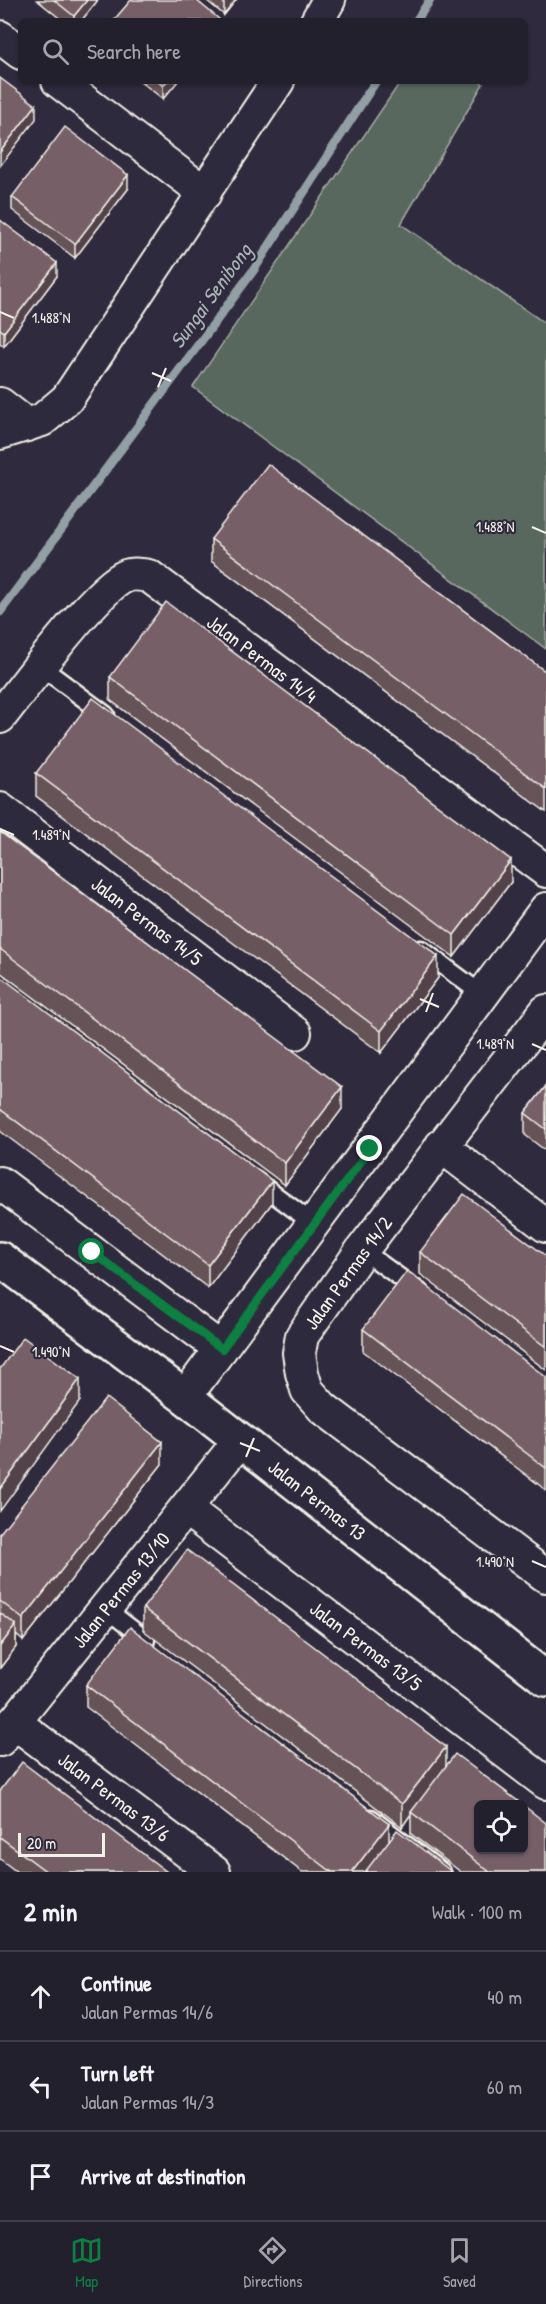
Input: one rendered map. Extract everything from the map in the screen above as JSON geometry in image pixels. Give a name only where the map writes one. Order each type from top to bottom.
[{"type":"main road","name":"Jalan Permas 13","points":[[0,1259],[185,1397],[546,1679]]},
{"type":"street","points":[[319,18],[329,0]]},
{"type":"street","points":[[0,37],[18,50]]},
{"type":"street","points":[[62,84],[205,193]]},
{"type":"street","points":[[0,404],[14,429],[51,414],[67,399],[276,84]]},
{"type":"street","name":"Jalan Permas 14/4","points":[[0,717],[39,666],[109,586],[128,575],[149,576],[546,871]]},
{"type":"street","name":"Jalan Permas 14/5","points":[[0,809],[295,1033]]},
{"type":"street","points":[[185,1397],[484,996],[546,909]]},
{"type":"street","name":"Jalan Permas 14/2","points":[[541,1029],[441,1146],[362,1250],[302,1336],[299,1353],[307,1390],[323,1408],[546,1576]]},
{"type":"street","points":[[441,1146],[546,1226]]},
{"type":"street","points":[[0,1183],[222,1349]]},
{"type":"street","name":"Jalan Permas 13/10","points":[[7,1731],[240,1440]]},
{"type":"street","name":"Jalan Permas 13/5","points":[[186,1509],[546,1783]]},
{"type":"street","name":"Jalan Permas 13/6","points":[[7,1731],[214,1872]]},
{"type":"lane","points":[[39,666],[116,722]]},
{"type":"lane","points":[[411,942],[484,996]]},
{"type":"lane","points":[[238,1168],[314,1224]]},
{"type":"lane","points":[[362,1250],[430,1300]]},
{"type":"lane","points":[[106,1609],[162,1653]]},
{"type":"lane","points":[[360,1809],[442,1872]]},
{"type":"green space","points":[[399,84],[483,84],[401,224],[546,324],[546,649],[193,387]]},
{"type":"building","points":[[54,0],[87,0],[74,16]]},
{"type":"building","points":[[131,0],[196,0],[218,18],[116,18]]},
{"type":"building","points":[[0,78],[36,105],[0,152]]},
{"type":"building","points":[[65,127],[128,175],[75,244],[12,197]]},
{"type":"building","points":[[0,220],[57,263],[4,332],[0,329]]},
{"type":"building","points":[[268,464],[546,672],[546,789],[211,539]]},
{"type":"building","points":[[166,602],[511,860],[454,935],[110,677]]},
{"type":"building","points":[[93,698],[438,956],[381,1031],[36,773]]},
{"type":"building","points":[[0,832],[342,1087],[285,1163],[0,949]]},
{"type":"building","points":[[0,976],[272,1181],[208,1265],[0,1109]]},
{"type":"building","points":[[546,1086],[546,1129],[525,1113]]},
{"type":"building","points":[[464,1194],[546,1256],[546,1347],[420,1252]]},
{"type":"building","points":[[407,1271],[546,1377],[546,1468],[363,1329]]},
{"type":"building","points":[[23,1337],[80,1379],[0,1489],[0,1369]]},
{"type":"building","points":[[106,1398],[162,1442],[23,1619],[0,1601],[0,1533]]},
{"type":"building","points":[[187,1550],[446,1747],[402,1804],[143,1608]]},
{"type":"building","points":[[0,1613],[16,1625],[0,1646]]},
{"type":"building","points":[[130,1627],[389,1824],[352,1872],[332,1872],[86,1685]]},
{"type":"building","points":[[455,1754],[517,1800],[474,1800],[474,1854],[528,1854],[528,1809],[546,1823],[546,1872],[490,1872],[411,1812]]},
{"type":"building","points":[[22,1762],[167,1872],[47,1872],[0,1837],[0,1791]]},
{"type":"building","points":[[397,1830],[452,1872],[365,1872]]},
{"type":"waterway","name":"Sungai Senibong","points":[[418,18],[430,0]]},
{"type":"waterway","name":"Sungai Senibong","points":[[0,612],[253,271],[374,84]]},
{"type":"route","points":[[92,1252],[222,1349],[370,1149]]}]
